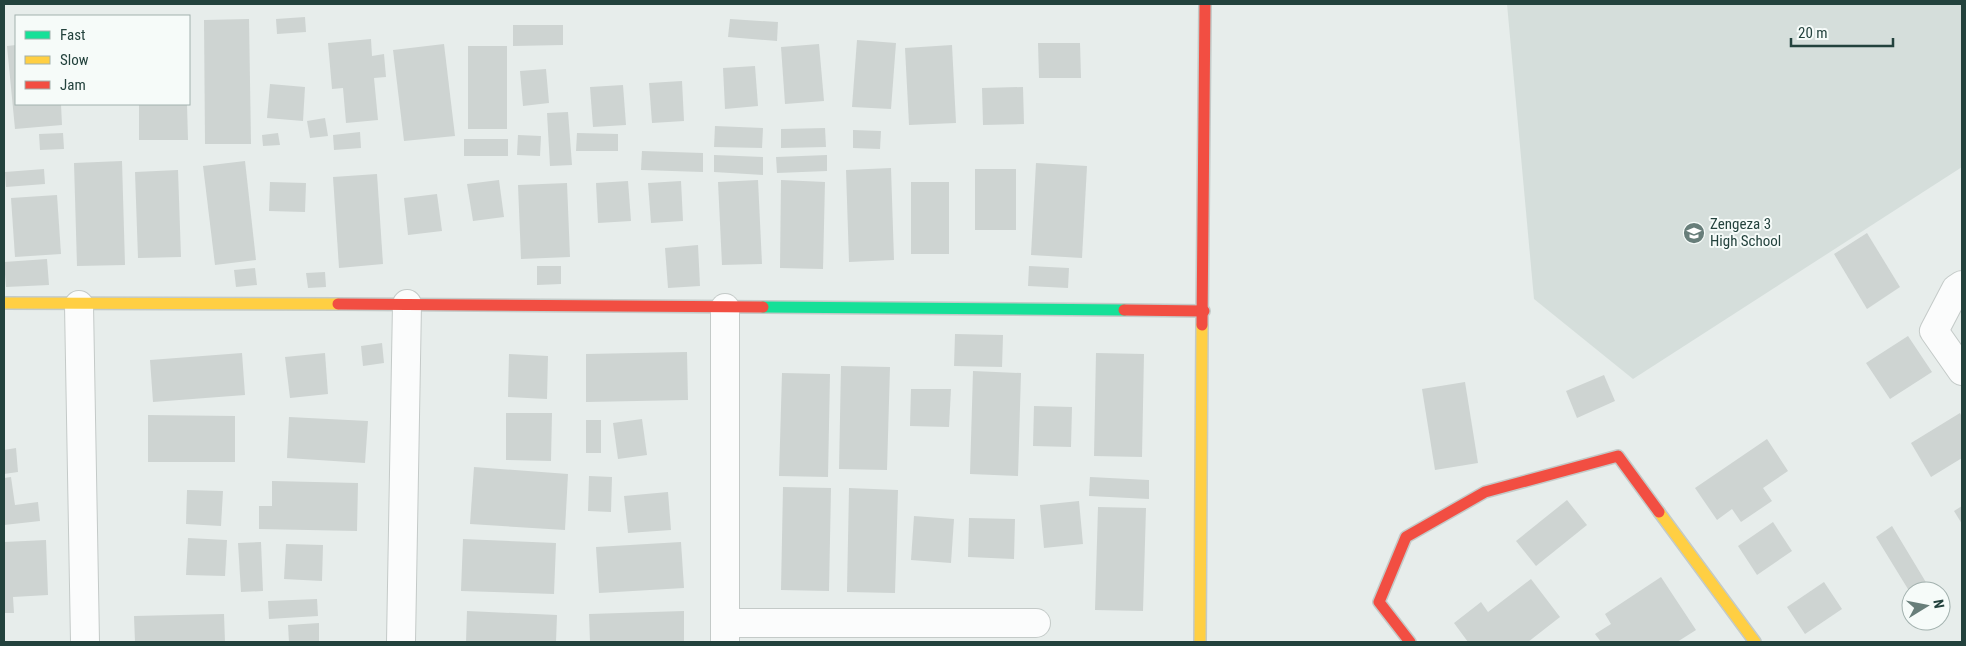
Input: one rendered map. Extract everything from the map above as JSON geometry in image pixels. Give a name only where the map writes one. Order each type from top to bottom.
[{"type":"street","points":[[1200,642],[1205,4]]},
{"type":"street","points":[[1962,285],[1956,289],[1934,331],[1962,372]]},
{"type":"street","points":[[4,302],[79,305],[407,304],[1204,311]]},
{"type":"street","points":[[401,642],[407,304]]},
{"type":"street","points":[[79,305],[85,642]]},
{"type":"street","points":[[725,308],[725,633],[1036,623]]},
{"type":"street","points":[[1410,642],[1379,602],[1406,537],[1485,492],[1618,456],[1755,642]]},
{"type":"shaded area","name":"Zengeza 3 High School","points":[[1507,4],[1962,4],[1962,167],[1633,379],[1534,299]]},
{"type":"building","points":[[305,17],[306,32],[277,34],[276,19]]},
{"type":"building","points":[[249,19],[251,144],[205,144],[204,20]]},
{"type":"building","points":[[730,19],[778,22],[777,41],[728,37]]},
{"type":"building","points":[[513,25],[563,25],[563,45],[513,46]]},
{"type":"building","points":[[371,39],[372,56],[384,54],[386,77],[374,78],[378,120],[346,123],[343,88],[332,89],[328,43]]},
{"type":"building","points":[[857,40],[896,43],[891,109],[852,107]]},
{"type":"building","points":[[1038,43],[1080,43],[1081,78],[1039,78]]},
{"type":"building","points":[[444,44],[455,136],[404,141],[393,50]]},
{"type":"building","points":[[819,44],[824,101],[785,104],[781,47]]},
{"type":"building","points":[[15,45],[15,105],[61,105],[62,125],[15,129],[7,46]]},
{"type":"building","points":[[952,45],[956,123],[909,125],[905,48]]},
{"type":"building","points":[[468,46],[507,46],[507,129],[468,129]]},
{"type":"building","points":[[755,66],[758,106],[725,109],[723,68]]},
{"type":"building","points":[[546,69],[549,103],[523,106],[520,71]]},
{"type":"building","points":[[682,81],[684,121],[652,123],[649,83]]},
{"type":"building","points":[[270,84],[305,87],[303,121],[267,118]]},
{"type":"building","points":[[623,85],[626,125],[593,127],[590,87]]},
{"type":"building","points":[[1023,87],[1024,124],[983,125],[982,88]]},
{"type":"building","points":[[139,105],[187,105],[188,140],[139,140]]},
{"type":"building","points":[[568,112],[572,165],[550,166],[547,113]]},
{"type":"building","points":[[325,118],[328,136],[310,138],[307,121]]},
{"type":"building","points":[[715,126],[763,128],[762,148],[714,147]]},
{"type":"building","points":[[825,128],[826,147],[781,148],[781,129]]},
{"type":"building","points":[[853,130],[881,131],[880,149],[853,148]]},
{"type":"building","points":[[360,132],[361,148],[334,150],[333,135]]},
{"type":"building","points":[[63,133],[64,149],[40,150],[39,134]]},
{"type":"building","points":[[278,133],[280,145],[263,146],[262,135]]},
{"type":"building","points":[[577,133],[618,134],[618,151],[576,151]]},
{"type":"building","points":[[518,135],[541,136],[540,156],[517,155]]},
{"type":"building","points":[[464,139],[508,139],[508,156],[464,156]]},
{"type":"building","points":[[642,151],[703,153],[703,172],[641,170]]},
{"type":"building","points":[[714,155],[763,157],[763,175],[714,172]]},
{"type":"building","points":[[827,155],[827,171],[777,173],[776,157]]},
{"type":"building","points":[[122,161],[125,265],[77,266],[74,163]]},
{"type":"building","points":[[245,161],[256,260],[215,265],[203,166]]},
{"type":"building","points":[[1036,163],[1087,166],[1082,258],[1031,255]]},
{"type":"building","points":[[891,168],[894,260],[849,262],[846,170]]},
{"type":"building","points":[[44,169],[45,184],[6,187],[5,172]]},
{"type":"building","points":[[975,169],[1016,169],[1016,230],[975,230]]},
{"type":"building","points":[[178,170],[181,257],[138,258],[135,172]]},
{"type":"building","points":[[377,174],[383,264],[339,268],[333,177]]},
{"type":"building","points":[[499,180],[504,217],[473,221],[467,184]]},
{"type":"building","points":[[758,180],[762,264],[722,265],[718,182]]},
{"type":"building","points":[[781,180],[825,182],[823,269],[780,268]]},
{"type":"building","points":[[628,181],[631,221],[598,223],[596,183]]},
{"type":"building","points":[[681,181],[683,221],[651,223],[648,183]]},
{"type":"building","points":[[270,182],[306,183],[305,212],[269,211]]},
{"type":"building","points":[[911,182],[949,182],[949,254],[911,254]]},
{"type":"building","points":[[567,183],[570,257],[521,259],[518,185]]},
{"type":"building","points":[[437,194],[442,231],[408,235],[404,198]]},
{"type":"building","points":[[57,195],[61,254],[15,257],[11,198]]},
{"type":"building","points":[[1867,233],[1900,287],[1867,309],[1834,254]]},
{"type":"building","points":[[698,245],[700,286],[668,288],[665,248]]},
{"type":"building","points":[[47,259],[49,285],[6,287],[4,262]]},
{"type":"building","points":[[537,266],[561,266],[561,284],[537,285]]},
{"type":"building","points":[[1029,266],[1069,268],[1068,288],[1028,286]]},
{"type":"building","points":[[255,268],[257,285],[236,287],[234,270]]},
{"type":"building","points":[[325,272],[326,287],[308,288],[306,273]]},
{"type":"building","points":[[955,334],[1003,335],[1002,367],[954,366]]},
{"type":"building","points":[[1908,336],[1932,372],[1890,399],[1866,363]]},
{"type":"building","points":[[382,343],[384,363],[363,366],[361,346]]},
{"type":"building","points":[[687,352],[688,400],[586,402],[586,354]]},
{"type":"building","points":[[242,353],[245,395],[153,402],[150,360]]},
{"type":"building","points":[[325,353],[328,394],[290,398],[285,357]]},
{"type":"building","points":[[1096,353],[1144,354],[1142,457],[1094,456]]},
{"type":"building","points":[[509,354],[548,356],[547,399],[508,397]]},
{"type":"building","points":[[841,366],[890,367],[887,470],[839,469]]},
{"type":"building","points":[[973,371],[1021,373],[1018,476],[970,474]]},
{"type":"building","points":[[782,373],[830,374],[828,477],[779,476]]},
{"type":"building","points":[[1604,375],[1615,401],[1577,418],[1566,391]]},
{"type":"building","points":[[1465,382],[1478,463],[1435,470],[1422,389]]},
{"type":"building","points":[[911,389],[951,389],[949,427],[910,426]]},
{"type":"building","points":[[1034,406],[1072,407],[1071,447],[1033,446]]},
{"type":"building","points":[[506,413],[552,413],[551,461],[506,460]]},
{"type":"building","points":[[1960,413],[1962,417],[1962,458],[1931,477],[1911,443]]},
{"type":"building","points":[[148,415],[235,416],[235,462],[148,462]]},
{"type":"building","points":[[289,417],[368,421],[365,463],[287,458]]},
{"type":"building","points":[[642,419],[647,455],[618,459],[613,423]]},
{"type":"building","points":[[586,420],[601,420],[601,453],[586,453]]},
{"type":"building","points":[[1767,439],[1788,471],[1763,488],[1772,501],[1741,522],[1732,509],[1717,520],[1695,488]]},
{"type":"building","points":[[16,448],[18,472],[4,474],[4,450]]},
{"type":"building","points":[[474,467],[568,474],[565,530],[470,524]]},
{"type":"building","points":[[589,476],[612,477],[611,512],[588,511]]},
{"type":"building","points":[[11,477],[15,505],[38,502],[40,521],[4,525],[4,478]]},
{"type":"building","points":[[1090,477],[1149,480],[1149,499],[1089,496]]},
{"type":"building","points":[[272,481],[358,483],[357,531],[259,529],[259,506],[272,506]]},
{"type":"building","points":[[783,487],[831,488],[829,591],[781,590]]},
{"type":"building","points":[[849,488],[898,490],[895,593],[847,592]]},
{"type":"building","points":[[187,490],[223,491],[221,526],[186,524]]},
{"type":"building","points":[[668,492],[671,530],[628,533],[624,496]]},
{"type":"building","points":[[1567,500],[1587,525],[1536,566],[1516,541]]},
{"type":"building","points":[[1079,501],[1083,544],[1044,548],[1040,505]]},
{"type":"building","points":[[1962,506],[1962,524],[1954,511]]},
{"type":"building","points":[[1098,507],[1146,508],[1143,611],[1095,610]]},
{"type":"building","points":[[914,516],[954,519],[951,563],[911,560]]},
{"type":"building","points":[[969,518],[1015,519],[1014,559],[968,557]]},
{"type":"building","points":[[1773,522],[1792,551],[1757,575],[1738,546]]},
{"type":"building","points":[[1892,526],[1925,581],[1903,581],[1876,537]]},
{"type":"building","points":[[188,538],[227,540],[225,576],[186,575]]},
{"type":"building","points":[[463,539],[556,543],[554,594],[461,591]]},
{"type":"building","points":[[46,540],[48,595],[13,597],[14,613],[4,613],[4,542]]},
{"type":"building","points":[[261,542],[263,591],[241,592],[238,543]]},
{"type":"building","points":[[681,542],[684,588],[599,593],[596,547]]},
{"type":"building","points":[[286,544],[323,545],[322,581],[284,579]]},
{"type":"building","points":[[1661,577],[1696,630],[1677,642],[1601,642],[1595,634],[1611,624],[1605,614]]},
{"type":"building","points":[[1531,579],[1560,617],[1528,642],[1468,642],[1454,623],[1481,602],[1488,612]]},
{"type":"building","points":[[1824,582],[1842,609],[1805,634],[1787,607]]},
{"type":"building","points":[[317,599],[318,616],[269,619],[268,601]]},
{"type":"building","points":[[467,611],[557,615],[556,642],[466,642]]},
{"type":"building","points":[[684,611],[684,642],[590,642],[589,614]]},
{"type":"building","points":[[224,614],[225,642],[135,642],[134,616]]},
{"type":"building","points":[[319,623],[319,642],[289,642],[288,625]]},
{"type":"traffic: fast","points":[[763,307],[1124,310]]},
{"type":"traffic: slow","points":[[4,303],[338,304]]},
{"type":"traffic: slow","points":[[1200,642],[1202,325]]},
{"type":"traffic: slow","points":[[1659,512],[1755,642]]},
{"type":"traffic: jam","points":[[1202,325],[1205,4]]},
{"type":"traffic: jam","points":[[338,304],[763,307]]},
{"type":"traffic: jam","points":[[1124,310],[1204,311]]},
{"type":"traffic: jam","points":[[1410,642],[1379,602],[1406,537],[1485,492],[1618,456],[1659,512]]},
{"type":"place","name":"Zengeza 3 High School","points":[[1694,233]]}]
